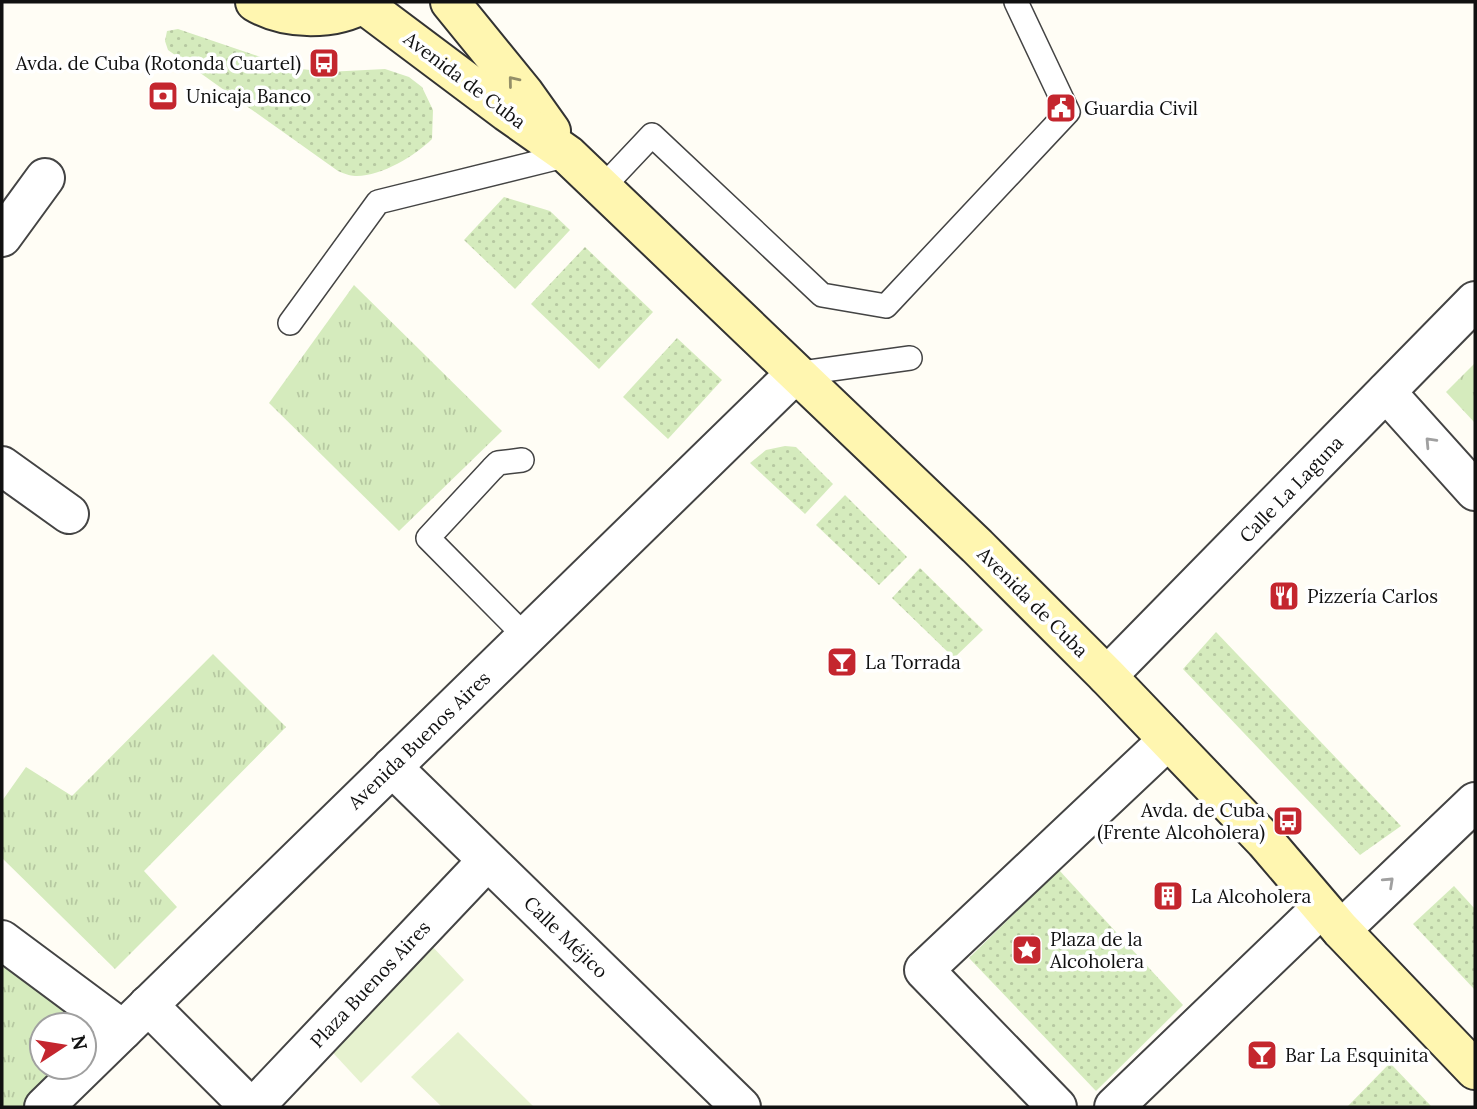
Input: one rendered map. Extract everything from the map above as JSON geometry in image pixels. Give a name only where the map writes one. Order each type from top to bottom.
[{"type":"street","points":[[255,2],[264,7],[310,18],[333,15],[365,3]]},
{"type":"street","name":"Avenida de Cuba","points":[[450,2],[524,93],[568,155]]},
{"type":"street","name":"Avenida de Cuba","points":[[365,3],[507,113],[568,155],[977,546],[1107,676],[1265,841],[1331,919],[1475,1070]]},
{"type":"street","points":[[2,237],[45,178]]},
{"type":"street","name":"Calle La Laguna","points":[[1107,676],[1475,301]]},
{"type":"street","name":"Avenida Buenos Aires","points":[[44,1107],[795,374]]},
{"type":"street","points":[[1386,392],[1475,491]]},
{"type":"street","points":[[2,466],[69,514]]},
{"type":"street","points":[[1057,1107],[924,970],[1168,740]]},
{"type":"street","name":"Calle Méjico","points":[[392,767],[741,1107]]},
{"type":"street","points":[[1114,1107],[1331,919],[1475,802]]},
{"type":"street","name":"Plaza Buenos Aires","points":[[252,1107],[487,861]]},
{"type":"street","points":[[2,940],[135,1018],[252,1107]]},
{"type":"lane","points":[[602,188],[652,135],[822,295],[886,306],[1068,112],[1016,2]]},
{"type":"lane","points":[[290,323],[378,202],[568,155]]},
{"type":"lane","points":[[795,374],[911,358]]},
{"type":"lane","points":[[522,460],[498,463],[492,468],[429,538],[526,637]]},
{"type":"green space","points":[[178,29],[293,68],[327,72],[385,69],[409,77],[422,87],[433,110],[432,139],[407,158],[375,173],[355,176],[338,171],[168,50],[165,41],[167,31]]},
{"type":"green space","points":[[504,197],[550,211],[570,230],[515,289],[464,240]]},
{"type":"green space","points":[[585,247],[653,312],[599,369],[531,304]]},
{"type":"green space","points":[[354,285],[502,431],[399,531],[269,403]]},
{"type":"green space","points":[[677,338],[722,380],[668,439],[623,397]]},
{"type":"green space","points":[[1475,363],[1475,423],[1446,392]]},
{"type":"green space","points":[[796,447],[833,484],[805,514],[750,463],[766,450]]},
{"type":"green space","points":[[845,495],[907,557],[879,585],[816,525]]},
{"type":"green space","points":[[920,568],[983,630],[954,658],[892,598]]},
{"type":"green space","points":[[1216,632],[1401,826],[1360,855],[1183,669]]},
{"type":"green space","points":[[213,654],[286,727],[144,871],[177,907],[115,969],[2,858],[2,801],[26,767],[72,796]]},
{"type":"green space","points":[[1059,870],[1183,1005],[1096,1091],[969,958]]},
{"type":"green space","points":[[1454,886],[1475,909],[1475,990],[1413,924]]},
{"type":"green space","points":[[413,926],[464,980],[361,1083],[310,1028]]},
{"type":"green space","points":[[2,940],[97,1011],[28,1011],[28,1081],[70,1081],[43,1107],[2,1107]]},
{"type":"green space","points":[[98,1011],[123,1030],[98,1054]]},
{"type":"green space","points":[[458,1032],[534,1107],[442,1107],[411,1077]]},
{"type":"green space","points":[[1390,1063],[1432,1107],[1347,1107]]},
{"type":"place","name":"Avda. de Cuba (Rotonda Cuartel)","points":[[324,63]]},
{"type":"place","name":"Unicaja Banco","points":[[163,96]]},
{"type":"place","name":"Guardia Civil","points":[[1061,108]]},
{"type":"place","name":"Pizzería Carlos","points":[[1284,596]]},
{"type":"place","name":"La Torrada","points":[[842,662]]},
{"type":"place","name":"Avda. de Cuba (Frente Alcoholera)","points":[[1288,821]]},
{"type":"place","name":"La Alcoholera","points":[[1168,896]]},
{"type":"place","name":"Plaza de la Alcoholera","points":[[1027,950]]},
{"type":"place","name":"Bar La Esquinita","points":[[1262,1055]]}]
